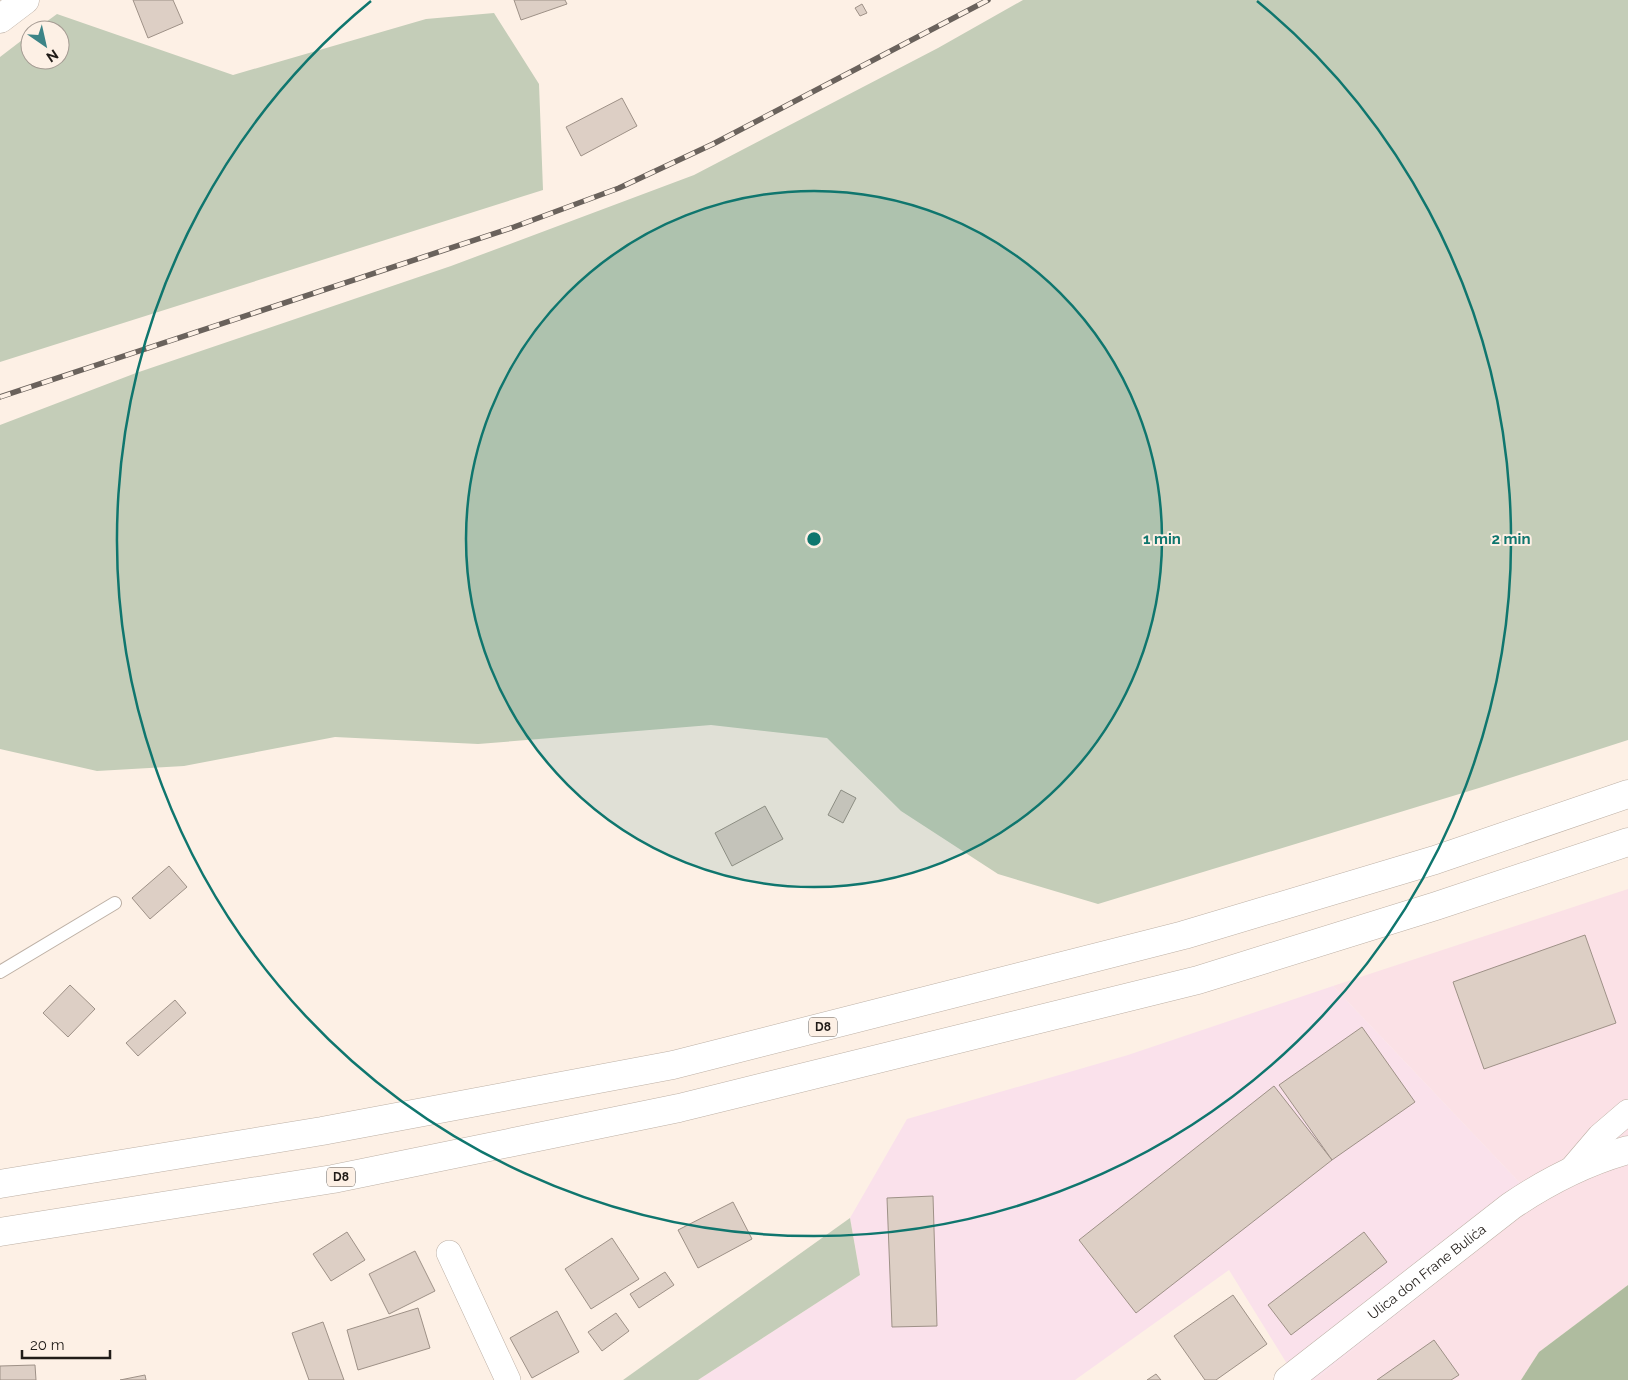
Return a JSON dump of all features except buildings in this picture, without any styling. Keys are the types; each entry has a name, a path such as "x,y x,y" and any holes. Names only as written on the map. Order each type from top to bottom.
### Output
{"main road":[{"path":"0,20 25,0"},
{"name":"D8","path":"0,1184 322,1131 673,1065 1184,935 1434,860 1628,794"},
{"name":"D8","path":"0,1232 333,1179 679,1108 1198,980 1436,906 1628,842"},
{"name":"Ulica don Frane Bulića","path":"1288,1380 1511,1206 1542,1185 1571,1170 1628,1150"}],"street":[{"path":"1571,1170 1600,1136 1628,1112"},
{"path":"449,1252 508,1380"}],"lane":[{"path":"0,972 115,903"}],"shaded area":[{"path":"1628,889 1628,1285 1539,1352 1521,1380 1315,1380 1538,1202 1333,986"},
{"path":"1333,986 1538,1202 1315,1380 1297,1380 1229,1270 1075,1380 698,1380 860,1275 850,1218 907,1119 1128,1055"}],"green space":[{"path":"1023,0 1628,0 1628,740 1479,788 1098,904 998,874 901,811 827,738 711,725 478,744 335,737 184,766 97,771 0,749 0,425 136,373 451,266 694,175 938,48"},
{"path":"494,13 539,84 543,190 0,362 0,57 20,42 20,70 70,70 70,20 49,20 57,14 233,75 426,19"},
{"path":"850,1218 860,1275 698,1380 623,1380"},
{"path":"1628,1285 1628,1380 1521,1380 1539,1352"}],"railway":[{"path":"0,397 514,227 619,188 713,144 988,0"}]}
